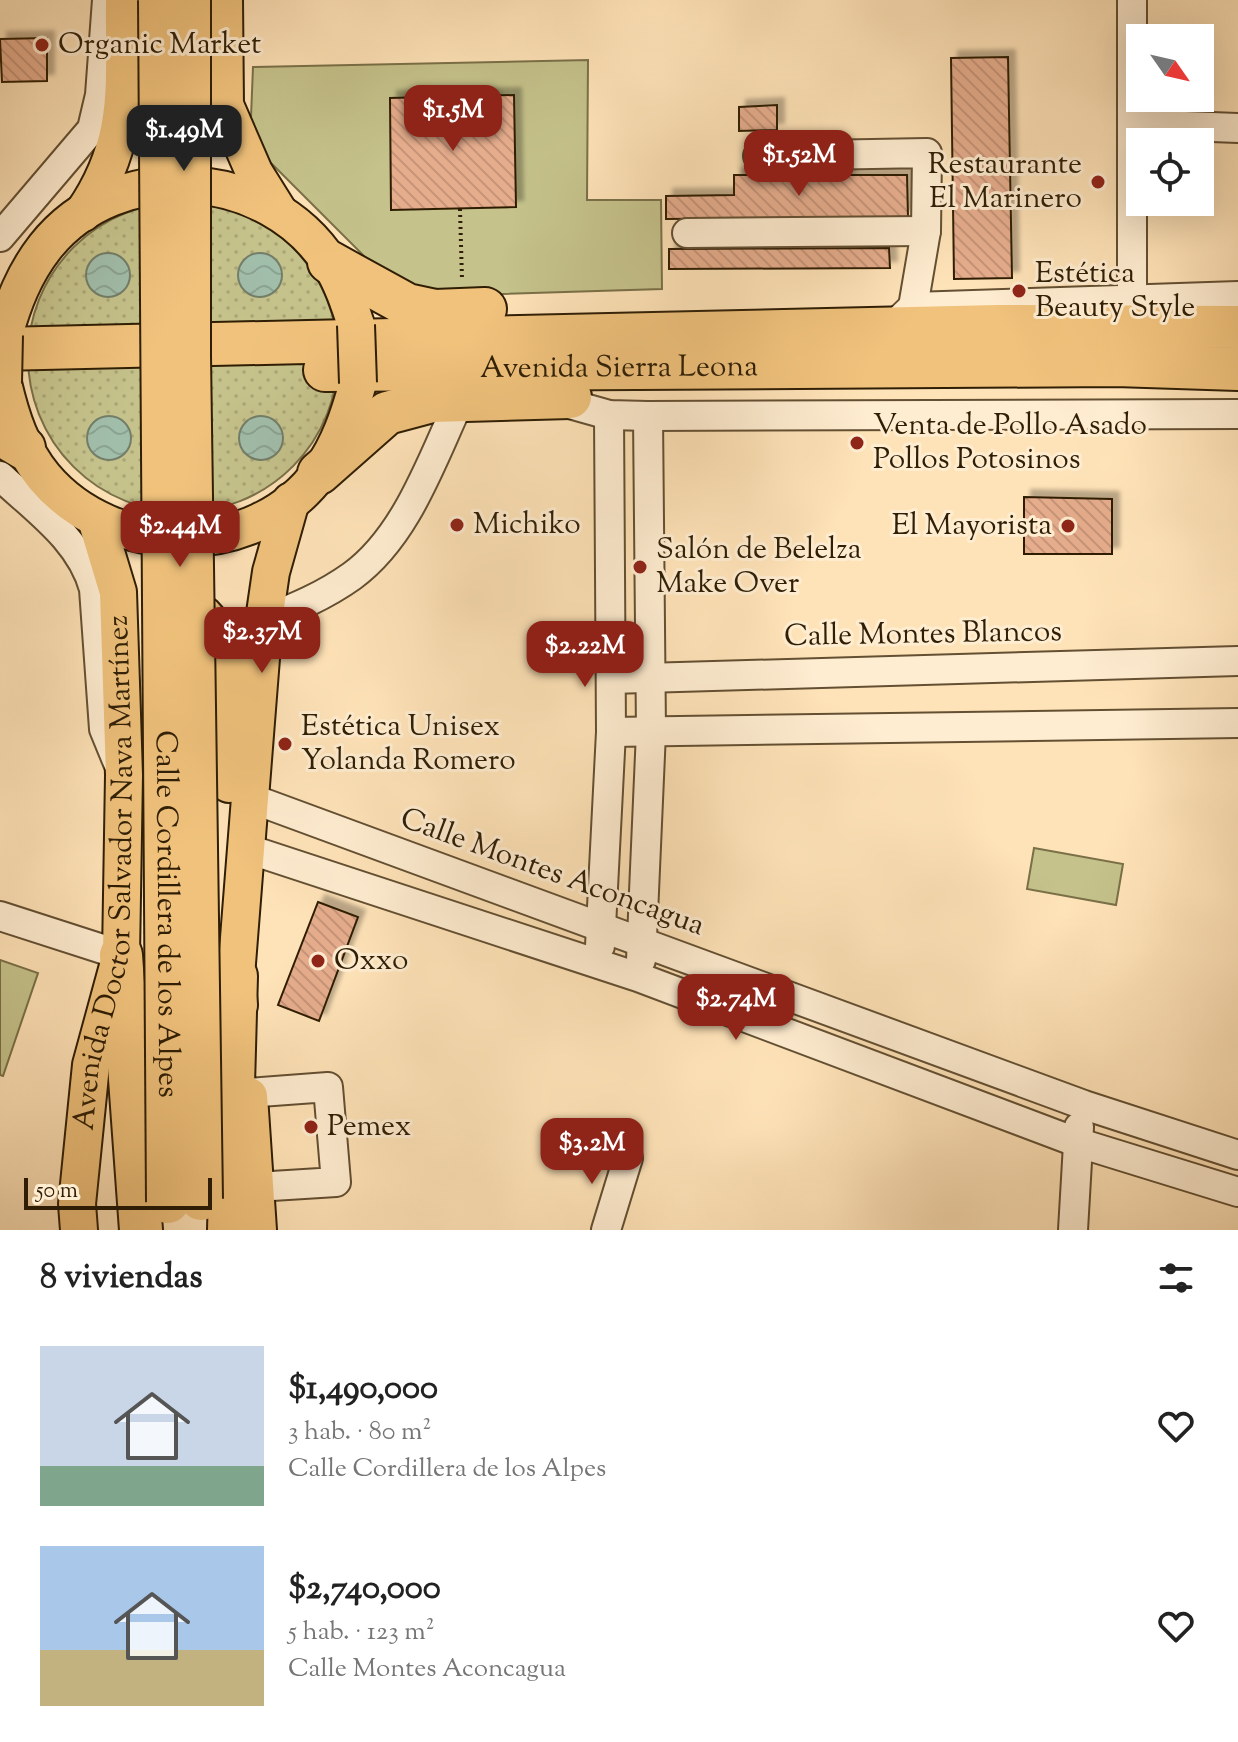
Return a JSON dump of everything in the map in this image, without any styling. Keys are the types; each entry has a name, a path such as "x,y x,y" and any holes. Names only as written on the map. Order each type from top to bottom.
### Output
{"highway":[{"name":"Calle Cordillera de los Alpes","path":"160,0 176,1218"},
{"name":"Calle Cordillera de los Alpes","path":"176,1218 189,356 189,0"},
{"path":"329,262 407,305 435,311 753,305 808,330"},
{"name":"Avenida Sierra Leona","path":"2,360 808,330 902,318 1132,311 1238,327"},
{"name":"Avenida Sierra Leona","path":"2,360 1116,365 1238,369"},
{"path":"305,487 387,413 432,401 1038,389 1116,365"},
{"path":"121,955 176,1218"},
{"path":"229,1230 236,976"}],"main road":[{"path":"83,213 115,157 122,124 124,0"},
{"path":"224,0 225,105 254,172 279,212 329,262 345,292 356,325 358,383 345,431 305,487 271,572 264,620 236,976 258,1230"},
{"path":"122,124 146,138 167,145 179,144 200,135 225,105"},
{"path":"279,212 242,194 202,184 174,184 120,194 83,213 46,245 9,292 2,360 11,416 8,453 96,519 145,537 196,540 247,528 305,487"},
{"name":"Avenida Doctor Salvador Nava Martínez","path":"79,1230 78,1190 91,1065 121,955 124,775 118,592 96,519"},
{"path":"119,625 140,609 160,603 182,605 203,614 230,644 226,909 241,923"}],"street":[{"path":"0,237 92,129 100,95 107,0"},
{"path":"1132,0 1132,311"},
{"path":"1132,124 1238,128"},
{"path":"758,156 927,153 926,231 902,318"},
{"path":"687,233 926,231"},
{"name":"Avenida Sierra Leona","path":"1132,311 1238,296"},
{"name":"Avenida Sierra Leona","path":"544,397 609,415 648,416 1238,414"},
{"path":"264,620 312,601 354,574 394,532 422,483 460,400"},
{"path":"599,965 611,732 609,415"},
{"path":"638,977 644,942 651,732 648,416"},
{"path":"8,453 89,568 94,589 104,729 124,775"},
{"name":"Calle Montes Blancos","path":"611,679 650,675 1238,661"},
{"path":"611,732 1238,723"},
{"name":"Calle Montes Aconcagua","path":"250,798 1084,1105 1238,1155"},
{"path":"248,849 638,977 1076,1142 1238,1192"},
{"path":"0,916 121,955"},
{"path":"248,1093 328,1087 330,1103 336,1182 256,1187"},
{"path":"1073,1230 1076,1142 1084,1105"},
{"path":"606,1230 628,1158"}],"path":[{"path":"460,209 463,309"}],"shaded area":[{"path":"588,60 587,200 661,200 662,289 405,297 250,142 253,67"},
{"path":"183,202 213,205 256,220 281,237 303,259 320,284 331,312 338,357 335,387 320,430 303,455 281,477 256,494 228,505 183,512 153,509 110,494 85,477 63,455 46,430 35,402 28,357 31,327 46,284 63,259 85,237 110,220 138,209"},
{"path":"1034,848 1123,864 1116,905 1027,889"},
{"path":"0,960 38,973 3,1076 0,1075"}],"water":[{"path":"108,253 124,259 130,275 124,291 108,297 92,291 86,275 92,259"},
{"path":"260,253 276,259 282,275 276,291 260,297 244,291 238,275 244,259"},
{"path":"109,416 125,422 131,438 125,454 109,460 93,454 87,438 93,422"},
{"path":"261,416 277,422 283,438 277,454 261,460 245,454 239,438 245,422"}],"building":[{"path":"47,38 47,81 2,82 0,39"},
{"path":"1008,57 1012,278 954,279 951,58"},
{"path":"514,95 516,207 391,210 390,98"},
{"path":"777,105 777,130 739,131 739,107"},
{"path":"734,175 907,175 908,217 666,219 666,196 734,195"},
{"path":"889,248 890,268 669,269 669,249"},
{"name":"El Mayorista","path":"1024,497 1112,499 1112,554 1024,554"},
{"name":"Oxxo","path":"318,902 358,917 319,1021 278,1005"}],"place":[{"name":"Organic Market","path":"42,45"},
{"name":"Restaurante El Marinero","path":"1098,182"},
{"name":"Estética Beauty Style","path":"1019,291"},
{"name":"Venta de Pollo Asado Pollos Potosinos","path":"857,443"},
{"name":"Michiko","path":"457,525"},
{"name":"El Mayorista","path":"1068,526"},
{"name":"Salón de Belelza Make Over","path":"640,567"},
{"name":"Estética Unisex Yolanda Romero","path":"285,744"},
{"name":"Oxxo","path":"318,961"},
{"name":"Pemex","path":"311,1127"}]}
